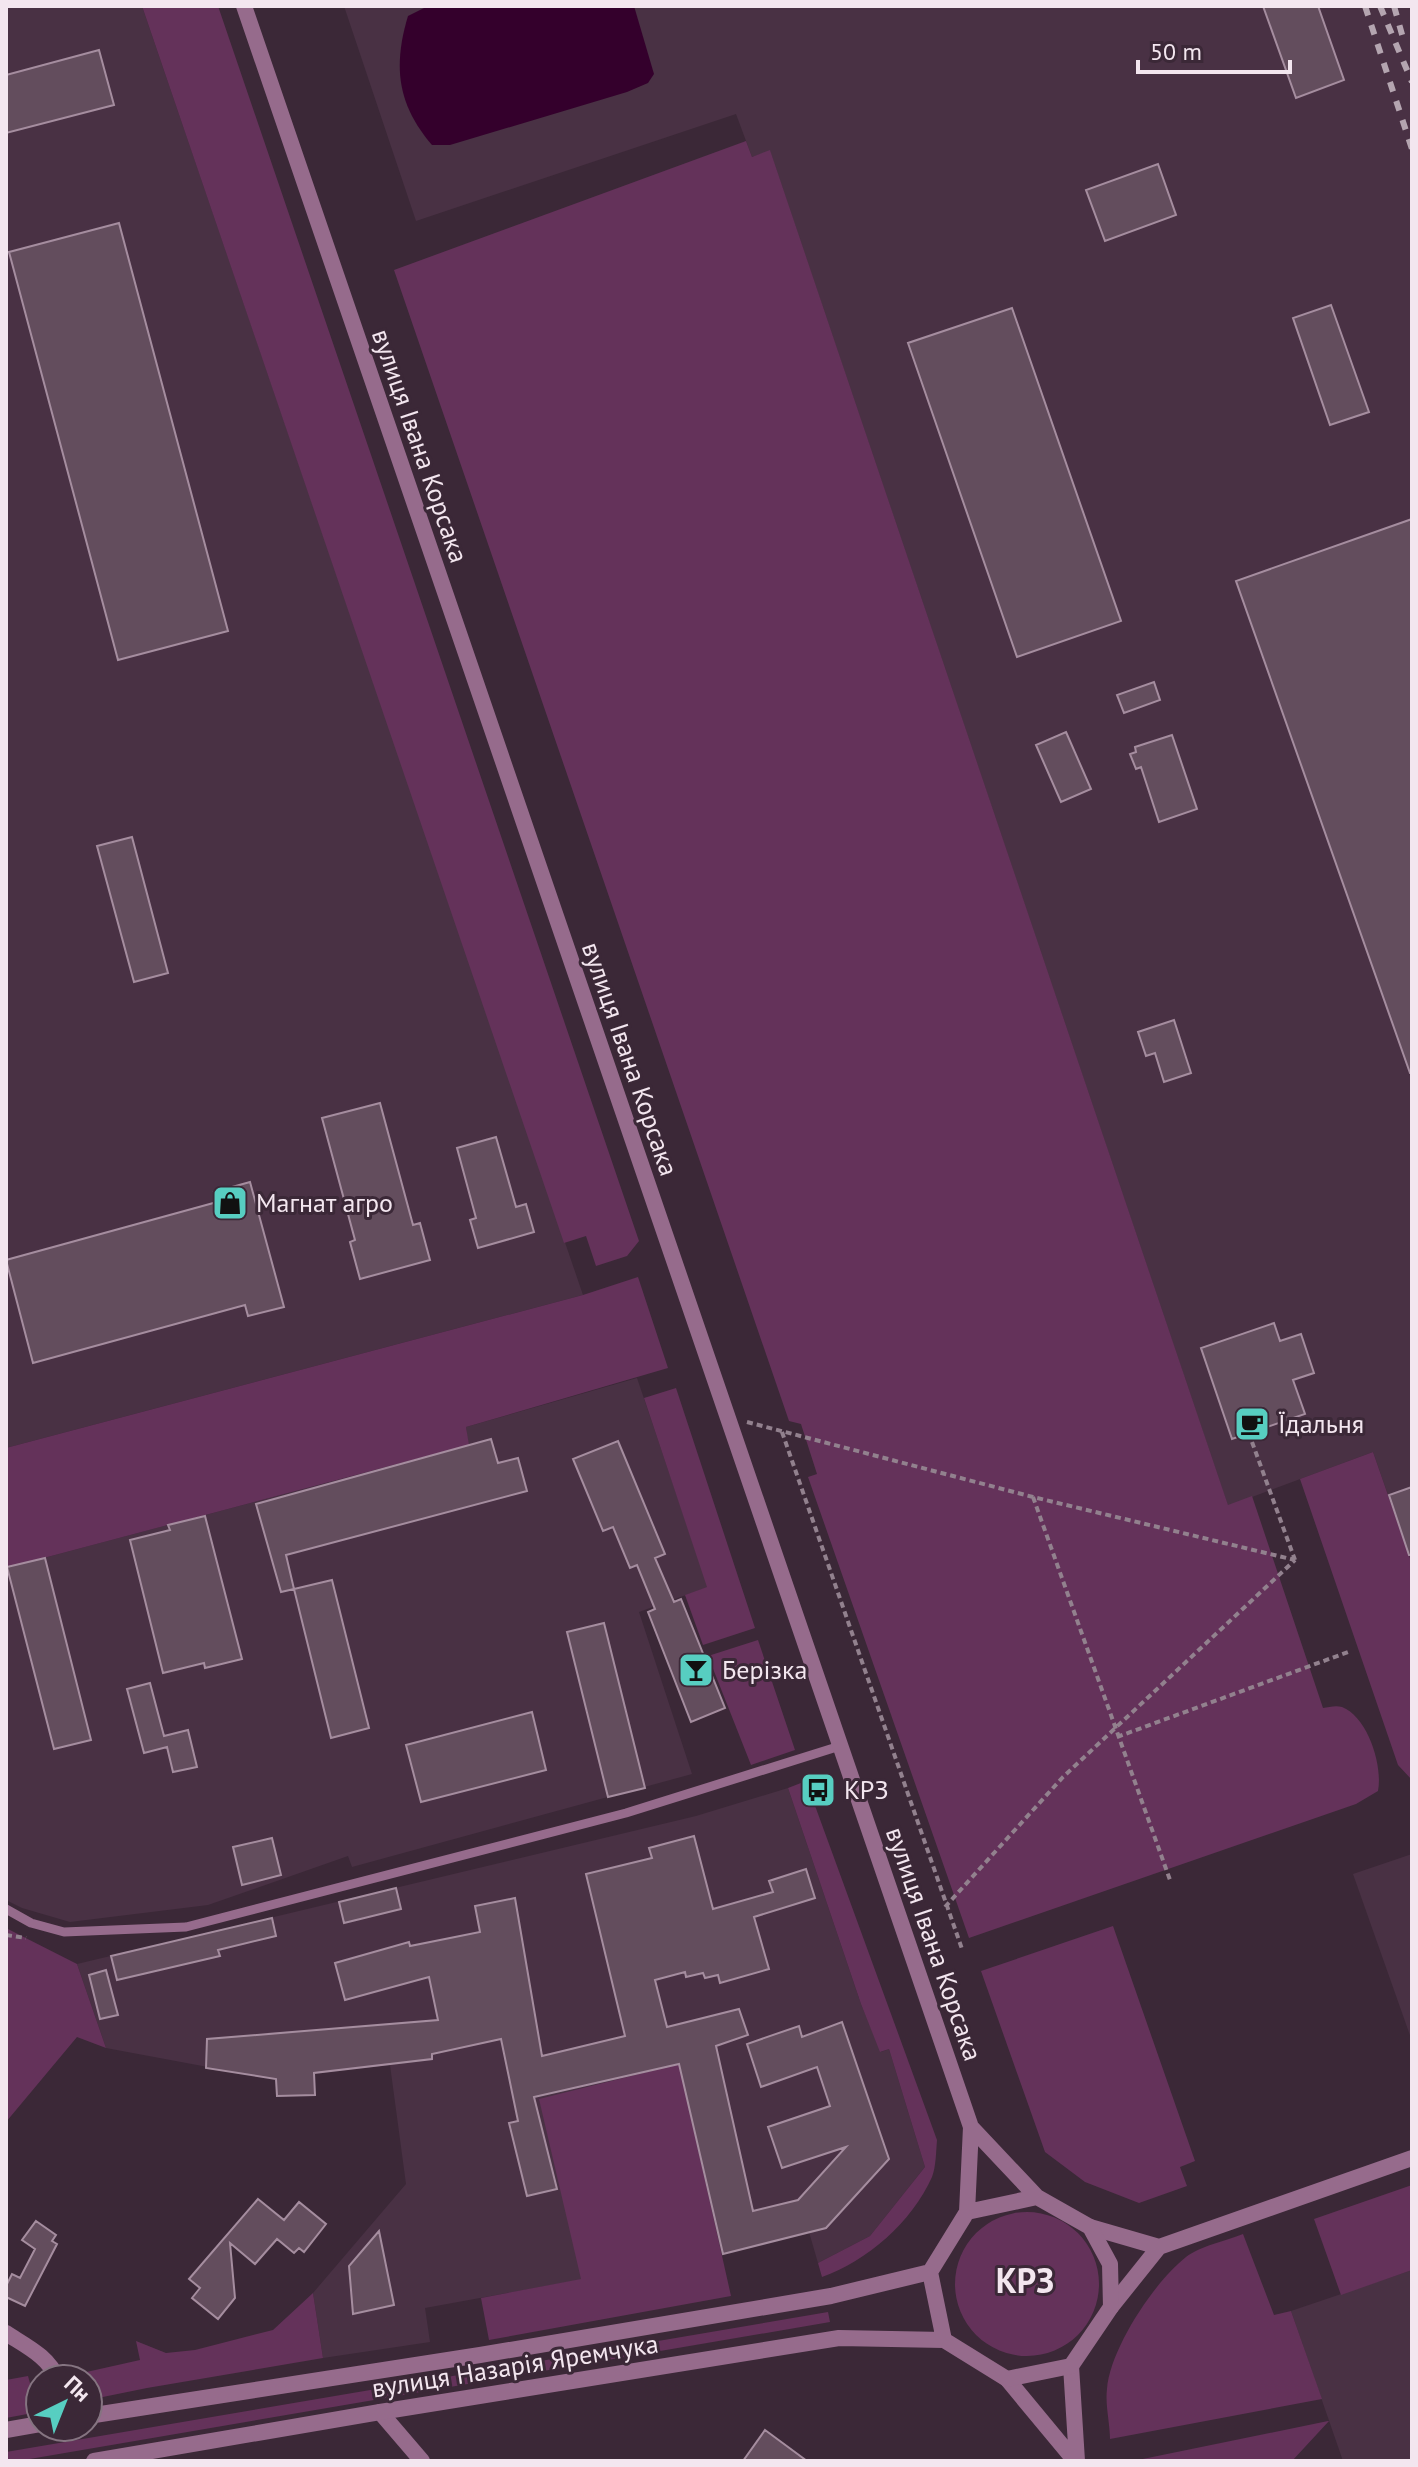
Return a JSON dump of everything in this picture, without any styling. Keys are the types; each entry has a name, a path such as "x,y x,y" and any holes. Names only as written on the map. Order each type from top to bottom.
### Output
{"street":[{"name":"вулиця Івана Корсака","path":"244,6 971,2127"},
{"path":"971,2127 1037,2197 1090,2227 1159,2247"},
{"path":"971,2127 967,2212 930,2272 944,2340 1007,2379 1076,2461"},
{"path":"1076,2461 1071,2366 1111,2307 1159,2247 1412,2158"},
{"path":"967,2212 1037,2197"},
{"path":"1090,2227 1110,2264 1111,2307"},
{"name":"вулиця Назарія Яремчука","path":"104,2414 831,2296 930,2272"},
{"path":"6,2333 47,2363"},
{"name":"вулиця Назарія Яремчука","path":"94,2461 839,2338 944,2340"},
{"path":"1007,2379 1071,2366"},
{"path":"380,2412 422,2461"}],"lane":[{"path":"6,1909 31,1923 64,1932 186,1927 626,1813 840,1746"}],"path":[{"path":"728,1417 1033,1497 1295,1560"},
{"path":"782,1432 962,1949"},
{"path":"1252,1442 1295,1560"},
{"path":"1033,1497 1170,1880"},
{"path":"945,1907 1063,1777 1295,1560"},
{"path":"1117,1737 1348,1652"}],"shaded area":[{"path":"6,6 142,6 583,1295 6,1448"},
{"path":"142,6 218,6 639,1241 627,1256 596,1266 586,1236 564,1243"},
{"path":"344,6 1412,6 1412,1564 1373,1452 1228,1506 770,151 752,157 736,114 416,221"},
{"path":"428,6 634,6 654,74 648,83 627,92 450,145 432,145 411,115 401,84 400,68 400,51 408,16"},
{"path":"746,141 752,157 770,150 1228,1505 1252,1496 1323,1708 1342,1707 1351,1712 1372,1743 1378,1769 1378,1791 1356,1804 969,1938 808,1477 817,1474 801,1424 789,1421 394,270"},
{"path":"638,1277 668,1368 466,1427 469,1445 6,1568 6,1448 583,1295"},
{"path":"637,1378 708,1587 639,1612 692,1774 352,1867 348,1856 208,1905 70,1922 6,1900 6,1568 468,1445 466,1427"},
{"path":"676,1388 755,1628 703,1645 685,1595 707,1587 644,1398"},
{"path":"1373,1452 1412,1564 1412,1780 1398,1765 1300,1479"},
{"path":"758,1640 795,1750 751,1765 708,1656"},
{"path":"806,1781 937,2140 932,2177 913,2209 871,2250 822,2277 818,2263 870,2236 925,2167 889,2049 880,2052 861,2004 788,1788"},
{"path":"788,1788 861,2004 881,2052 889,2049 925,2167 870,2236 818,2263 809,2232 723,2254 425,2308 430,2342 323,2358 313,2293 406,2184 390,2065 267,2078 106,2048 77,1964 696,1816"},
{"path":"1412,1854 1412,2041 1353,1874"},
{"path":"1113,1926 1195,2161 1180,2167 1187,2186 1139,2203 1085,2182 1045,2152 981,1971"},
{"path":"6,1928 77,1964 106,2048 77,2037 6,2122"},
{"path":"679,2064 731,2296 489,2340 481,2298 581,2279 539,2099"},
{"path":"1412,2185 1412,2270 1341,2295 1314,2219"},
{"path":"1027,2212 1054,2218 1078,2233 1093,2257 1099,2284 1093,2311 1078,2335 1054,2350 1027,2356 1000,2350 976,2335 961,2311 955,2284 961,2257 976,2233 1000,2218"},
{"path":"1243,2234 1274,2315 1291,2311 1322,2399 1110,2439 1107,2395 1110,2373 1136,2317 1161,2283 1186,2257"},
{"path":"1412,2270 1412,2461 1343,2461 1291,2311"},
{"path":"313,2293 323,2358 104,2397 104,2368 140,2360 136,2341 166,2353 195,2350 273,2330"},
{"path":"828,2312 830,2322 6,2461 6,2452 59,2443 104,2443 104,2435"},
{"path":"24,2377 24,2415 6,2418 6,2380"},
{"path":"1328,2421 1292,2461 1133,2461"}],"building":[{"path":"1263,6 1318,6 1344,80 1296,98"},
{"path":"99,50 114,105 6,133 6,75"},
{"path":"1158,164 1176,215 1105,241 1086,190"},
{"path":"119,223 228,631 118,660 9,252"},
{"path":"1331,305 1369,412 1330,425 1293,318"},
{"path":"1012,308 1121,621 1017,657 908,343"},
{"path":"1412,519 1412,1073 1410,1073 1236,581"},
{"path":"1154,682 1160,700 1124,713 1117,695"},
{"path":"1066,732 1091,789 1061,802 1036,745"},
{"path":"1172,735 1197,809 1159,822 1141,767 1136,769 1130,754 1136,752 1135,747"},
{"path":"132,837 168,973 134,982 97,846"},
{"path":"1174,1020 1191,1073 1164,1082 1155,1053 1146,1056 1138,1032"},
{"path":"380,1103 413,1225 420,1223 430,1260 360,1279 350,1242 355,1240 322,1118"},
{"path":"496,1137 516,1207 526,1204 534,1232 478,1248 470,1220 476,1218 457,1148"},
{"path":"250,1182 284,1307 248,1316 245,1305 33,1363 6,1260 217,1202 214,1192"},
{"path":"1274,1323 1280,1341 1301,1334 1314,1373 1293,1380 1305,1414 1232,1439 1201,1348"},
{"path":"491,1439 498,1463 518,1458 527,1491 286,1555 294,1589 281,1592 256,1504"},
{"path":"618,1441 665,1554 655,1558 674,1602 681,1599 725,1708 691,1722 648,1612 655,1609 637,1565 630,1568 613,1527 603,1531 573,1459"},
{"path":"1412,1487 1412,1555 1409,1555 1389,1495"},
{"path":"205,1516 242,1659 205,1668 204,1663 163,1673 130,1540 170,1530 168,1525"},
{"path":"45,1558 91,1740 54,1749 7,1567"},
{"path":"332,1580 369,1728 331,1738 294,1589"},
{"path":"604,1623 645,1788 608,1797 567,1632"},
{"path":"150,1683 164,1736 188,1730 197,1767 173,1772 167,1747 144,1753 127,1689"},
{"path":"532,1712 546,1770 421,1802 406,1745"},
{"path":"694,1836 713,1909 773,1892 769,1881 806,1869 815,1898 754,1917 769,1969 720,1983 718,1975 705,1978 703,1973 686,1977 685,1972 655,1980 667,2027 739,2009 748,2035 716,2046 753,2211 798,2200 846,2147 782,2168 768,2127 830,2106 817,2067 761,2087 747,2044 799,2026 802,2037 842,2022 889,2159 826,2228 723,2254 679,2064 534,2097 557,2189 527,2196 509,2123 518,2121 501,2039 432,2054 432,2059 314,2073 315,2095 277,2096 276,2079 206,2068 207,2039 438,2020 429,1977 345,2000 335,1963 409,1942 410,1946 480,1932 475,1906 515,1898 542,2056 625,2036 586,1874 652,1858 649,1848"},
{"path":"272,1838 281,1875 242,1885 233,1847"},
{"path":"396,1888 401,1909 344,1923 339,1902"},
{"path":"272,1918 276,1936 218,1950 220,1956 117,1980 111,1956"},
{"path":"106,1970 118,2015 100,2019 89,1975"},
{"path":"258,2199 284,2220 299,2202 326,2224 304,2252 299,2248 294,2253 277,2239 255,2264 230,2243 235,2298 218,2319 192,2298 200,2288 189,2279"},
{"path":"36,2221 56,2235 52,2241 57,2244 25,2306 6,2297 6,2286 12,2274 20,2278 35,2249 22,2240"},
{"path":"379,2231 394,2305 353,2314 349,2266"},
{"path":"765,2430 807,2461 743,2461"}],"railway":[{"path":"1365,6 1412,149"},
{"path":"1380,6 1412,82"},
{"path":"1394,6 1403,38"}],"place":[{"name":"Магнат агро","path":"230,1203"},
{"name":"Їдальня","path":"1252,1424"},
{"name":"Берізка","path":"696,1670"},
{"name":"КРЗ","path":"818,1790"}],"district":[{"name":"КРЗ","path":"1025,2281"}]}
